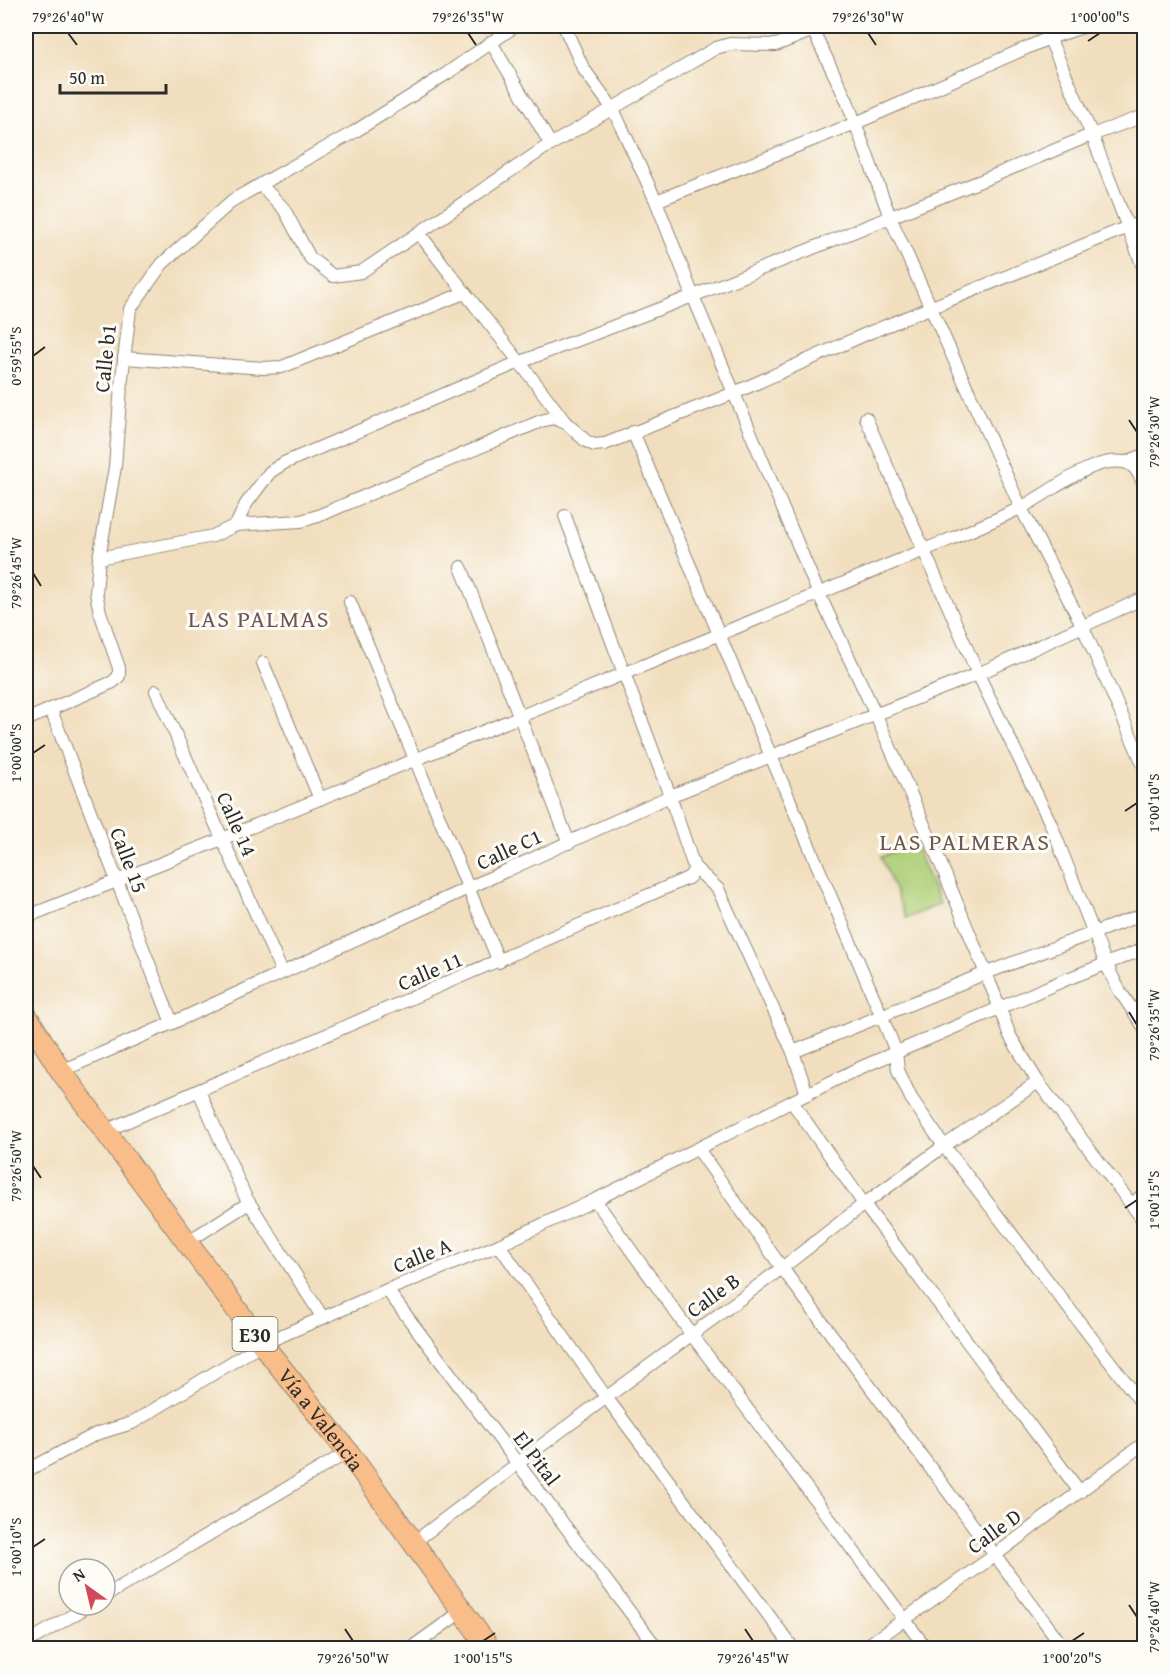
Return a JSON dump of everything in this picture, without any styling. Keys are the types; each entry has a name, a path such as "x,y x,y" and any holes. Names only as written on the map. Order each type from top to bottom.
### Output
{"highway":[{"name":"Vía a Valencia","path":"26,1016 105,1131 262,1344 348,1452 489,1648"}],"street":[{"name":"Calle b1","path":"26,720 112,682 119,676 119,668 100,612 96,592 99,558 115,467 130,309 162,264 233,200 354,132 446,74 515,26"},
{"path":"564,26 584,68 613,109 656,201 693,296 818,592 875,713 935,850 1010,1036 1038,1082 1144,1221"},
{"path":"1044,26 1092,135 1144,269"},
{"path":"656,201 856,123 1049,38 1086,26"},
{"path":"261,184 284,209 310,258 333,276 361,272 551,145 716,48 730,44 776,45 816,27 856,123 890,217 933,308 1021,508 1082,625 1144,766"},
{"path":"491,42 551,145"},
{"path":"236,525 246,504 270,472 284,463 521,362 1144,116"},
{"path":"419,233 566,423 594,445 605,444 734,393 866,334 1144,222"},
{"path":"124,358 263,368 282,367 464,293"},
{"path":"99,558 213,536 236,525 301,521 541,421 553,418 566,423"},
{"path":"866,418 922,551 978,674 1050,822 1106,964 1119,990 1144,1027"},
{"path":"633,432 882,1017 896,1052 898,1070 911,1098 944,1146 1144,1406"},
{"path":"1131,465 1144,454"},
{"path":"26,916 222,839 922,551 1021,508 1087,469 1114,462 1131,465 1144,484"},
{"path":"565,516 670,796 694,867 718,889 793,1052 807,1094"},
{"path":"461,567 569,843"},
{"name":"Calle C1","path":"62,1071 670,796 978,674 1144,598"},
{"path":"350,602 499,962"},
{"path":"263,663 320,799"},
{"name":"Calle 14","path":"156,691 282,972"},
{"name":"Calle 15","path":"51,710 172,1023"},
{"name":"Calle 11","path":"105,1131 499,962 688,878 693,873 694,867"},
{"path":"793,1052 986,973 1144,914"},
{"name":"Calle A","path":"26,1471 96,1434 132,1423 262,1344 499,1245 595,1200 855,1070 1144,949"},
{"name":"Calle B","path":"412,1543 782,1268 864,1204 1038,1082"},
{"path":"199,1091 249,1203 323,1318"},
{"path":"792,1102 864,1204 1080,1492"},
{"path":"698,1149 782,1268 1064,1648"},
{"path":"1132,1204 1144,1194"},
{"path":"595,1200 692,1335 926,1648"},
{"path":"187,1242 249,1203"},
{"path":"499,1245 606,1397 793,1648"},
{"name":"El Pital","path":"387,1290 657,1648"},
{"name":"Calle D","path":"864,1648 994,1556 1144,1443"},
{"path":"117,1589 348,1452"},
{"path":"411,1648 461,1612"},
{"path":"26,1643 70,1617"}],"green space":[{"path":"914,843 940,904 906,918 881,857"}],"district":[{"name":"LAS PALMAS","path":"259,618"},
{"name":"LAS PALMERAS","path":"965,841"}]}
